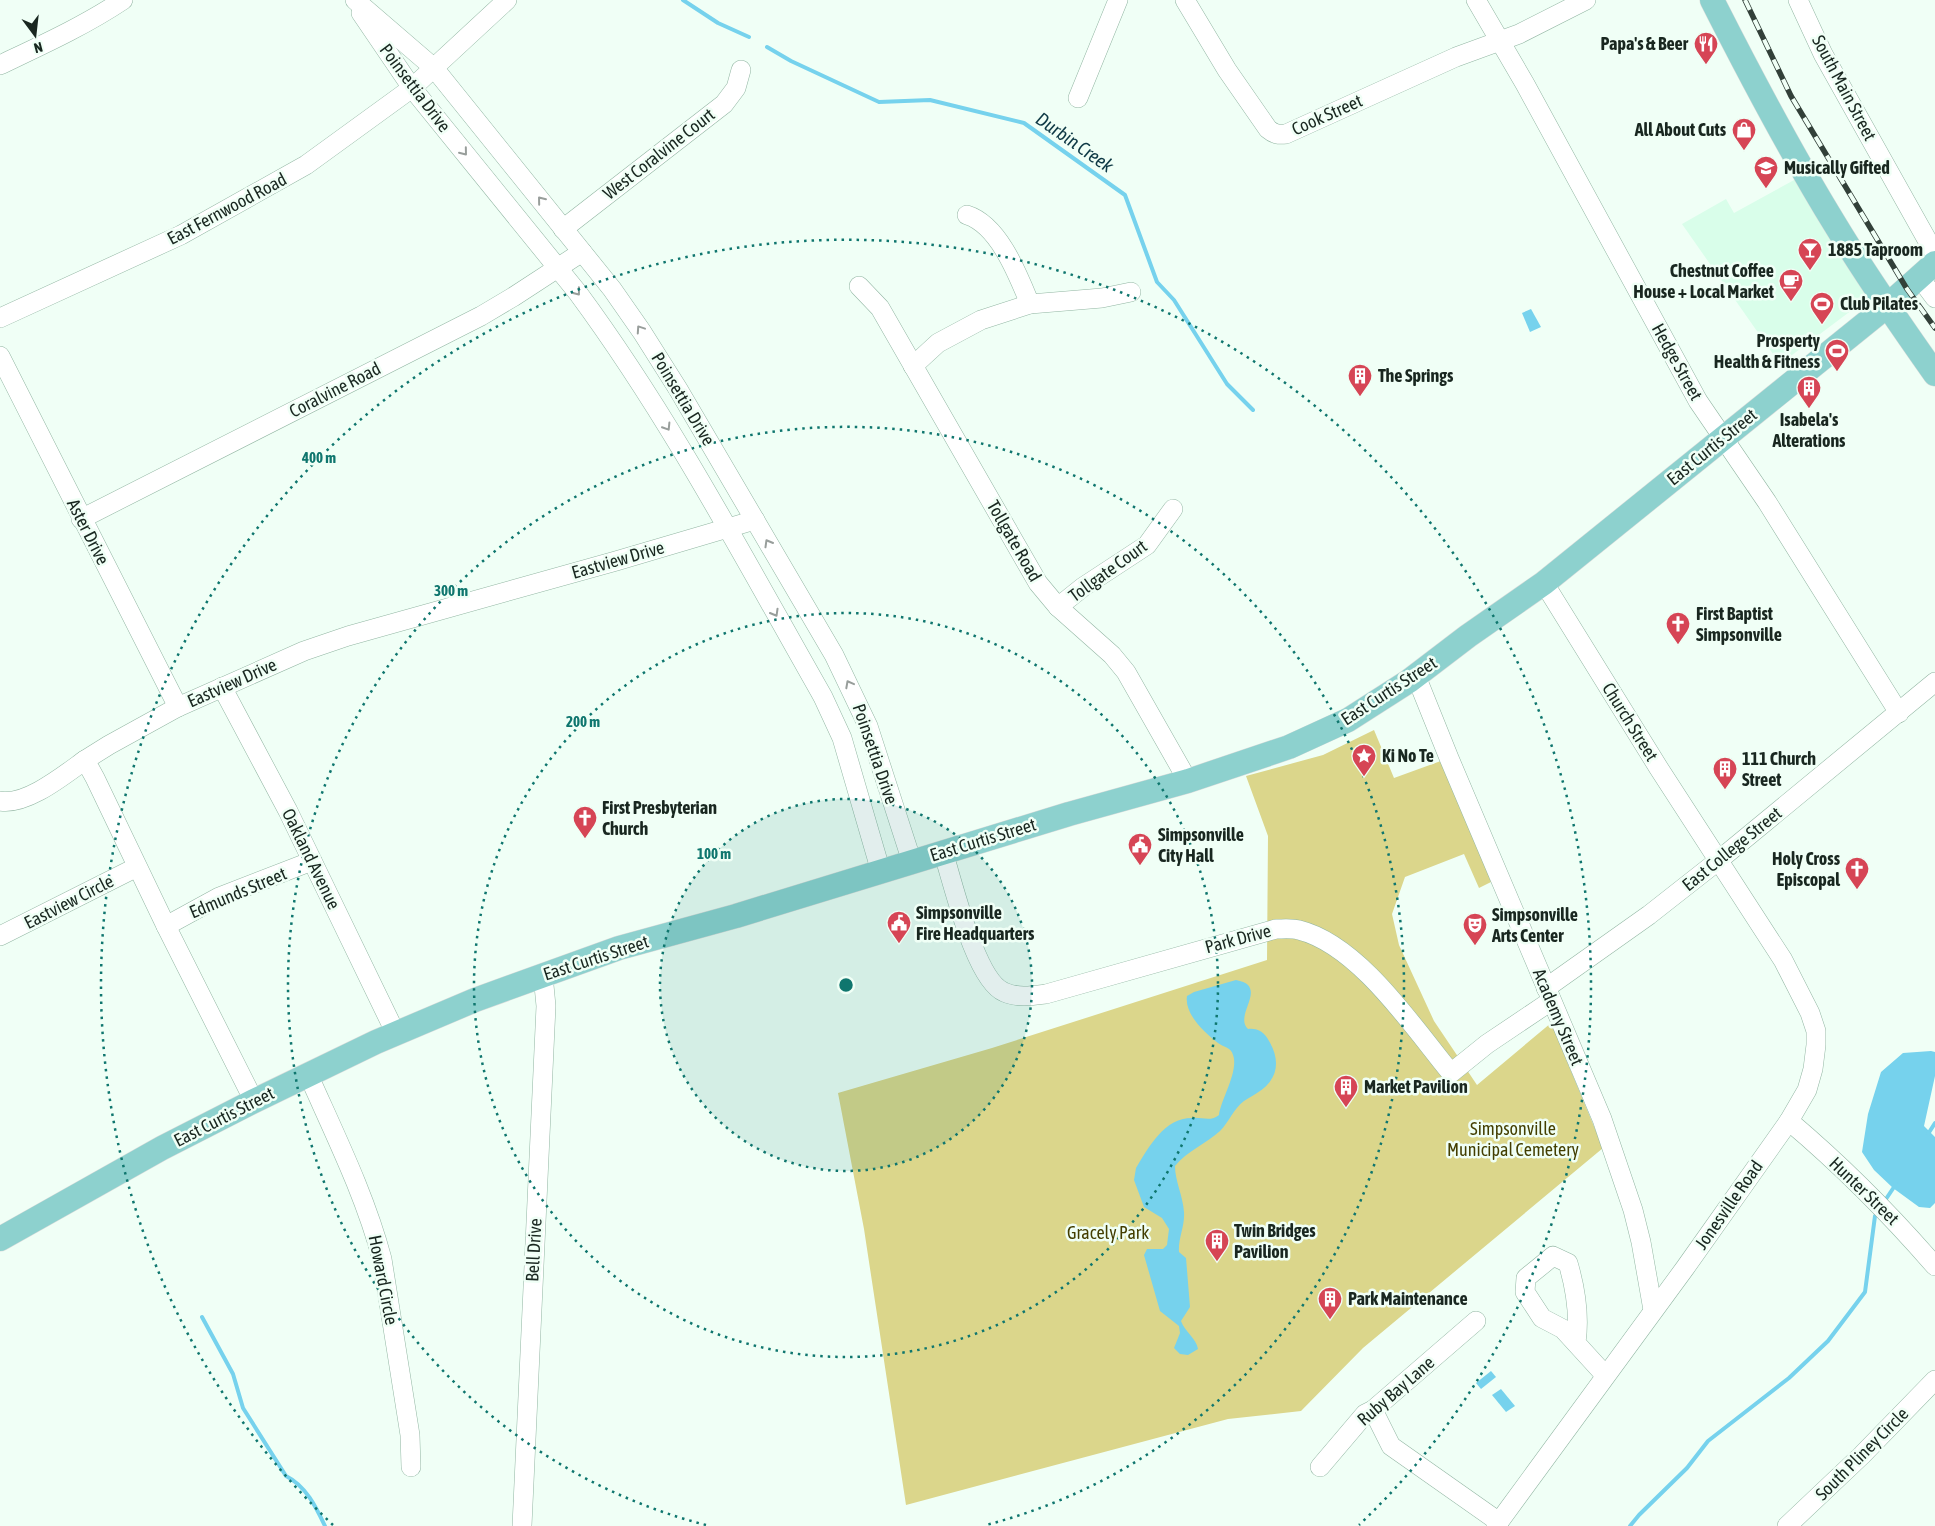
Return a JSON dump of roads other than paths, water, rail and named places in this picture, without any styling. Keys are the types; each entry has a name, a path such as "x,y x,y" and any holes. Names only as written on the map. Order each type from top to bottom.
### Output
{"main road":[{"path":"1712,0 1817,193 1887,306 1935,374"},
{"name":"East Curtis Street","path":"0,1239 162,1148 254,1101 308,1074 475,1000 619,948 881,872 1069,814 1188,781 1289,747 1322,733 1365,711 1544,583 1887,306 1927,270"}],"street":[{"path":"0,65 56,39 97,17 123,0"},
{"name":"Poinsettia Drive","path":"354,0 434,68 612,289 642,332 834,655 856,698 868,726 912,862"},
{"name":"Poinsettia Drive","path":"354,0 412,88 558,268 600,323 686,457 823,696 842,738 881,872"},
{"name":"East Fernwood Road","path":"0,318 181,235 283,179 344,139 412,88 508,0"},
{"path":"1078,98 1118,0"},
{"name":"Cook Street","path":"1185,0 1227,70 1268,129 1276,134 1286,134 1456,56 1500,40"},
{"name":"Hedge Street","path":"1476,0 1500,40 1698,401 1722,439 1767,502 1899,713"},
{"path":"1500,40 1519,34 1586,0"},
{"name":"South Main Street","path":"1798,0 1823,54 1935,254"},
{"name":"West Coralvine Court","path":"563,229 724,104 736,88 741,70"},
{"path":"967,214 979,219 992,231 1022,283 1030,304"},
{"name":"Coralvine Road","path":"82,519 481,316 582,252"},
{"path":"1927,270 1935,298"},
{"name":"Tollgate Road","path":"859,286 880,308 1038,583 1058,607 1112,655 1126,672 1188,781"},
{"path":"913,366 938,343 981,320 1030,304 1102,298 1131,292"},
{"name":"Aster Drive","path":"0,356 178,707"},
{"name":"Tollgate Court","path":"1058,607 1083,587 1147,545 1173,509"},
{"name":"Eastview Drive","path":"85,760 109,744 178,707 304,651 348,636 616,562 755,520"},
{"name":"Church Street","path":"1544,583 1719,860"},
{"name":"Academy Street","path":"1416,676 1448,758 1602,1119 1619,1167 1641,1242 1653,1310"},
{"name":"East College Street","path":"1549,994 1719,860 1935,682"},
{"name":"Oakland Avenue","path":"222,687 288,811 396,1034"},
{"path":"0,801 12,802 31,794 85,760 254,1101"},
{"name":"Park Drive","path":"943,852 970,940 988,978 1002,992 1014,995 1024,997 1046,994 1276,928 1298,929 1331,944 1350,957 1389,998 1451,1073 1549,994"},
{"name":"Jonesville Road","path":"1497,1524 1685,1268 1789,1121 1807,1090 1813,1070 1816,1031 1804,1001 1783,960 1719,860"},
{"name":"Edmunds Street","path":"166,926 219,897 312,861"},
{"name":"Eastview Circle","path":"0,936 137,867"},
{"name":"Bell Drive","path":"522,1526 546,1006 543,975"},
{"name":"Howard Circle","path":"308,1074 354,1177 375,1233 382,1259 410,1435 411,1468"},
{"name":"Hunter Street","path":"1789,1121 1902,1228 1935,1266"},
{"name":"Ruby Bay Lane","path":"1320,1466 1365,1414 1373,1410 1476,1321"},
{"path":"1576,1344 1605,1375"},
{"name":"South Pliney Circle","path":"1787,1526 1862,1455 1935,1380"},
{"path":"1373,1410 1391,1446 1497,1524"}],"water":[{"path":"1531,309 1541,327 1530,332 1522,313"},
{"path":"1236,980 1246,983 1250,988 1251,994 1245,1023 1248,1029 1258,1030 1267,1038 1275,1056 1275,1070 1264,1088 1240,1104 1220,1131 1185,1156 1175,1166 1184,1212 1179,1252 1186,1258 1190,1307 1181,1321 1198,1349 1188,1355 1180,1354 1174,1348 1180,1333 1179,1326 1160,1311 1144,1255 1147,1249 1163,1249 1167,1245 1169,1229 1162,1218 1144,1207 1134,1180 1136,1168 1152,1143 1165,1128 1182,1119 1210,1119 1219,1115 1234,1069 1233,1055 1231,1050 1213,1039 1196,1023 1189,1010 1187,996 1194,992"},
{"path":"1935,1052 1935,1076 1924,1126 1935,1137 1935,1203 1930,1208 1919,1207 1893,1188 1874,1170 1862,1152 1868,1114 1881,1072 1903,1053"},
{"path":"1491,1371 1496,1377 1481,1389 1476,1383"},
{"path":"1501,1389 1515,1406 1506,1412 1492,1395"}],"waterway":[{"name":"Durbin Creek","path":"683,0 718,23 749,37"},
{"name":"Durbin Creek","path":"767,47 791,61 879,102 930,100 1024,123 1125,195 1157,282 1174,300 1227,384 1253,410"},
{"path":"1928,1134 1935,1123"},
{"path":"1886,1199 1896,1184"},
{"path":"1630,1526 1687,1468 1708,1441 1789,1378 1828,1341 1865,1292 1875,1216"},
{"path":"202,1317 233,1374 243,1408 286,1476 299,1485 310,1498 325,1526"}],"railway":[{"path":"1745,0 1791,96 1907,289 1935,328"}],"place":[{"name":"Papa's & Beer","path":"1706,65"},
{"name":"All About Cuts","path":"1744,151"},
{"name":"Musically Gifted","path":"1766,189"},
{"name":"1885 Taproom","path":"1810,271"},
{"name":"Chestnut Coffee House + Local Market","path":"1791,302"},
{"name":"Club Pilates","path":"1822,325"},
{"name":"Prosperty Health & Fitness","path":"1837,372"},
{"name":"The Springs","path":"1360,397"},
{"name":"Isabela's Alterations","path":"1809,409"},
{"name":"First Baptist Simpsonville","path":"1678,645"},
{"name":"Ki No Te","path":"1364,777"},
{"name":"111 Church Street","path":"1725,790"},
{"name":"First Presbyterian Church","path":"585,839"},
{"name":"Simpsonville City Hall","path":"1140,866"},
{"name":"Holy Cross Episcopal","path":"1857,890"},
{"name":"Simpsonville Fire Headquarters","path":"899,944"},
{"name":"Simpsonville Arts Center","path":"1475,946"},
{"name":"Market Pavilion","path":"1346,1108"},
{"name":"Twin Bridges Pavilion","path":"1217,1262"},
{"name":"Park Maintenance","path":"1330,1320"}],"park label":[{"name":"Simpsonville Municipal Cemetery","path":"1513,1139"},
{"name":"Gracely Park","path":"1108,1233"}]}
